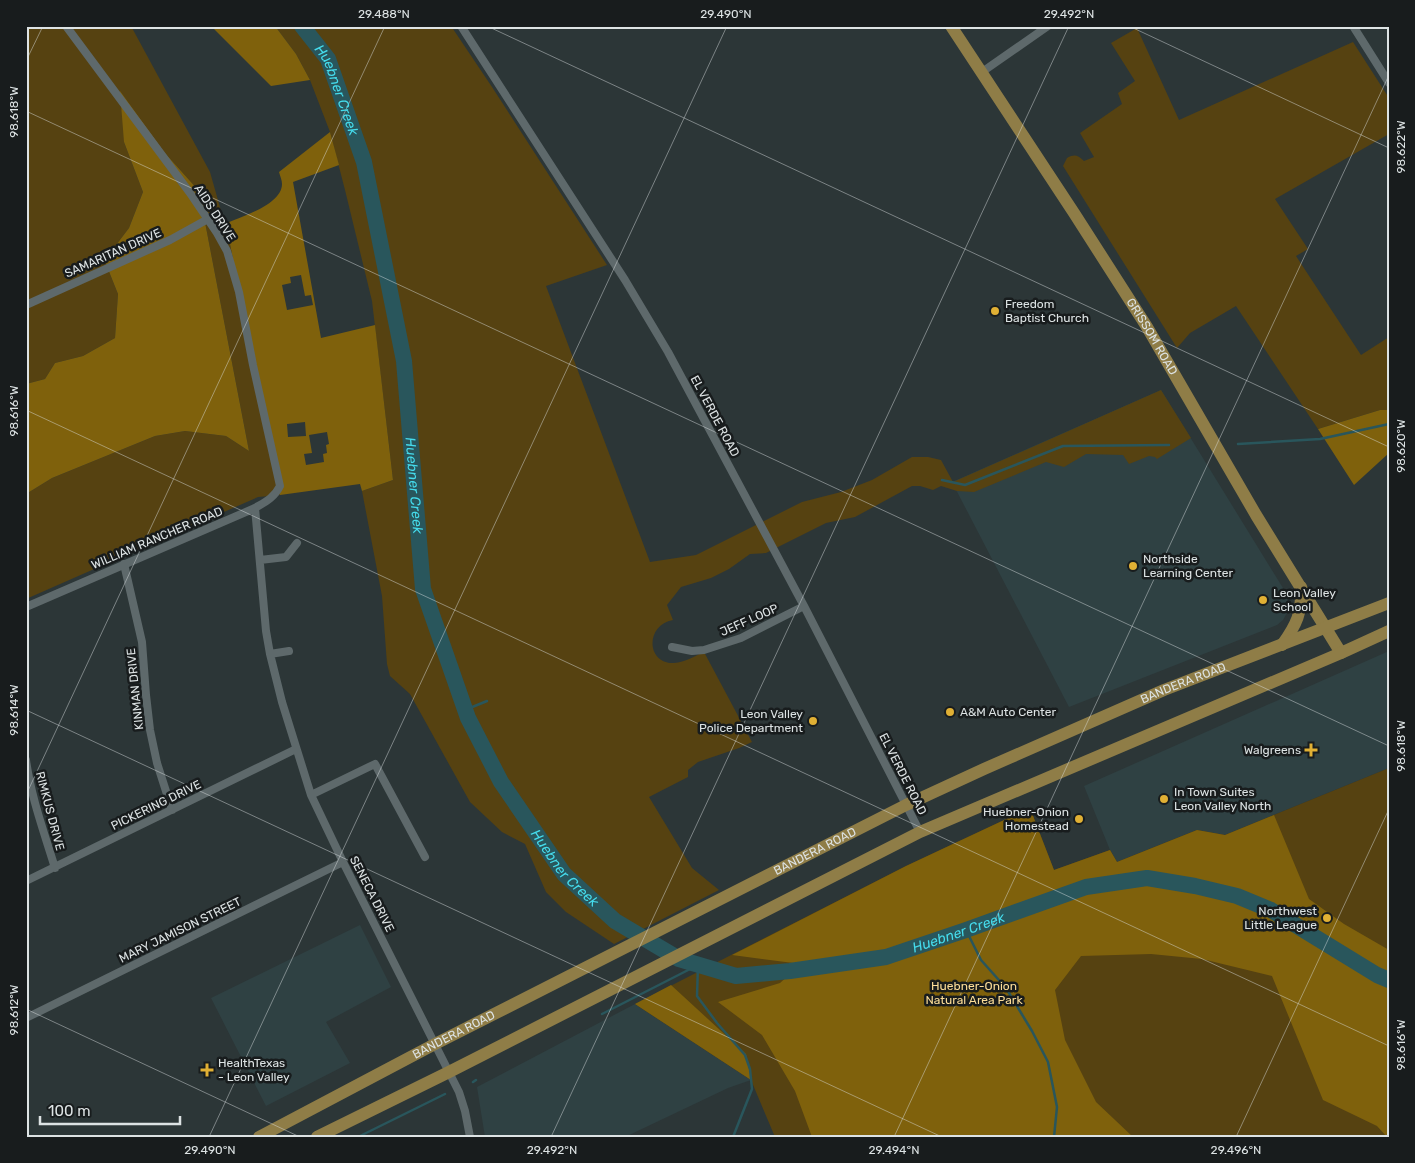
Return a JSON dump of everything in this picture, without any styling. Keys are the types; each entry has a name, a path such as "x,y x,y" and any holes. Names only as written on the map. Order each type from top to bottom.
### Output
{"main road":[{"name":"GRISSOM ROAD","path":"951,26 1147,327 1256,515 1342,653"},
{"path":"1282,645 1298,618 1302,601 1301,587"},
{"name":"BANDERA ROAD","path":"259,1137 435,1044 906,805 1164,690 1389,603"},
{"path":"317,1137 449,1072 920,832 1389,632"}],"street":[{"name":"AIDS DRIVE","path":"66,26 190,193 217,233 226,251 239,292 277,474"},
{"name":"EL VERDE ROAD","path":"461,26 625,280 668,352 804,606 920,832"},
{"path":"982,72 1048,26"},
{"path":"1353,26 1389,83"},
{"name":"SAMARITAN DRIVE","path":"26,305 170,240 208,219"},
{"name":"WILLIAM RANCHER ROAD","path":"26,606 255,508 272,499 277,493 280,486 277,474"},
{"name":"SENECA DRIVE","path":"255,508 266,631 270,654 282,702 312,795 459,1092 470,1137"},
{"path":"260,560 286,557 298,543"},
{"name":"KINMAN DRIVE","path":"124,564 142,642 150,730 172,810"},
{"name":"JEFF LOOP","path":"672,647 692,651 704,650 741,638 804,606"},
{"path":"270,654 289,650"},
{"name":"PICKERING DRIVE","path":"26,881 296,748"},
{"name":"RIMKUS DRIVE","path":"26,760 39,818 55,868"},
{"path":"312,795 375,764 425,857"},
{"name":"MARY JAMISON STREET","path":"26,1018 344,862"}],"shaded area":[{"name":"Northside Learning Center","path":"1161,390 1283,588 1288,602 1288,611 1283,620 1277,625 1069,707 952,482"},
{"path":"1389,651 1389,768 1225,835 1197,830 1117,862 1110,850 1084,786"},
{"path":"360,925 391,987 326,1022 350,1063 266,1106 211,998"},
{"path":"635,1004 751,1080 728,1088 625,1137 485,1137 477,1087"}],"green space":[{"path":"26,26 131,26 210,172 229,239 280,495 258,497 26,599 26,494 52,478 155,436 185,431 226,436 249,451 199,191 164,152 124,142 143,192 129,228 110,253 106,264 118,294 115,338 83,356 55,363 45,379 26,384"},
{"path":"211,26 275,26 296,54 310,80 271,86"},
{"path":"275,26 451,26 607,265 546,286 650,562 696,555 802,502 841,492 872,480 912,457 928,457 941,460 953,482 1161,390 1191,438 1157,459 1149,456 1129,464 1123,455 1086,454 1064,467 1046,462 974,492 957,491 941,486 933,490 912,486 855,517 826,523 766,553 750,554 729,569 711,578 681,587 667,605 673,620 664,623 657,629 652,644 654,651 665,662 674,663 704,652 752,742 698,762 688,770 688,777 649,797 692,868 719,890 614,944 566,912 546,892 525,844 502,832 470,802 410,694 390,676 387,664 382,596 362,491 393,480 372,301 330,132 310,80 296,54"},
{"path":"1137,28 1179,120 1353,42 1389,98 1389,134 1275,199 1308,249 1296,256 1361,355 1389,337 1389,410 1380,410 1318,429 1236,306 1190,333 1177,348 1063,166 1067,158 1072,156 1078,156 1084,161 1094,157 1080,133 1122,104 1118,93 1135,81 1111,43"},
{"path":"120,91 164,152 199,191 249,451 226,436 185,431 155,436 52,478 26,494 26,384 45,379 55,363 83,356 115,338 118,294 106,264 110,253 129,228 143,192 124,142"},
{"path":"330,132 339,165 293,182 321,338 375,325 393,480 362,491 360,484 280,495 225,224 250,214 275,198 282,184 279,172","holes":["301,275 305,296 311,295 313,305 287,310 282,285 291,283 290,277","305,422 306,436 288,437 287,424","327,432 329,444 326,445 327,453 323,454 324,462 306,465 304,454 312,453 309,435"]},
{"path":"1380,410 1389,410 1389,453 1354,485 1318,429"},
{"name":"Huebner-Onion Natural Area Park","path":"1389,768 1389,1137 775,1137 751,1080 635,1004 906,866 1030,808 1054,870 1110,850 1117,862 1197,830 1225,835"},
{"name":"Huebner-Onion Natural Area Park","path":"1030,808 1054,870 1110,850 1117,862 1197,830 1225,835 1274,815 1309,899 1344,924 1389,950 1389,1137 1377,1126 1323,1100 1272,976 1202,959 1151,954 1081,956 1055,990 1065,1040 1096,1102 1133,1137 812,1137 795,1091 762,1035 718,1002 780,983 801,964 732,955 906,866"},
{"path":"671,985 746,1054 751,1080 635,1004"}],"waterway":[{"name":"Huebner Creek","path":"302,26 328,59 364,162 404,361 423,589 468,718 501,782 564,874 615,921 679,959 736,976 790,971 886,957 1086,887 1147,878 1195,886 1237,896 1271,910 1377,975 1389,980"},
{"path":"1238,444 1320,439 1389,424"},
{"path":"942,480 965,485 1063,446 1169,445"},
{"path":"465,710 487,701"},
{"path":"966,930 981,960 1006,988 1048,1062 1057,1107 1054,1137"},
{"path":"602,1014 698,965 697,996 717,1023 745,1055 750,1069 752,1089 733,1137"},
{"path":"358,1137 445,1094"}],"place":[{"name":"Freedom Baptist Church","path":"995,311"},
{"name":"Northside Learning Center","path":"1133,566"},
{"name":"Leon Valley School","path":"1263,600"},
{"name":"A&M Auto Center","path":"950,712"},
{"name":"Leon Valley Police Department","path":"813,721"},
{"name":"Walgreens","path":"1311,750"},
{"name":"In Town Suites Leon Valley North","path":"1164,799"},
{"name":"Huebner-Onion Homestead","path":"1079,819"},
{"name":"Northwest Little League","path":"1327,918"},
{"name":"HealthTexas - Leon Valley","path":"207,1070"}]}
